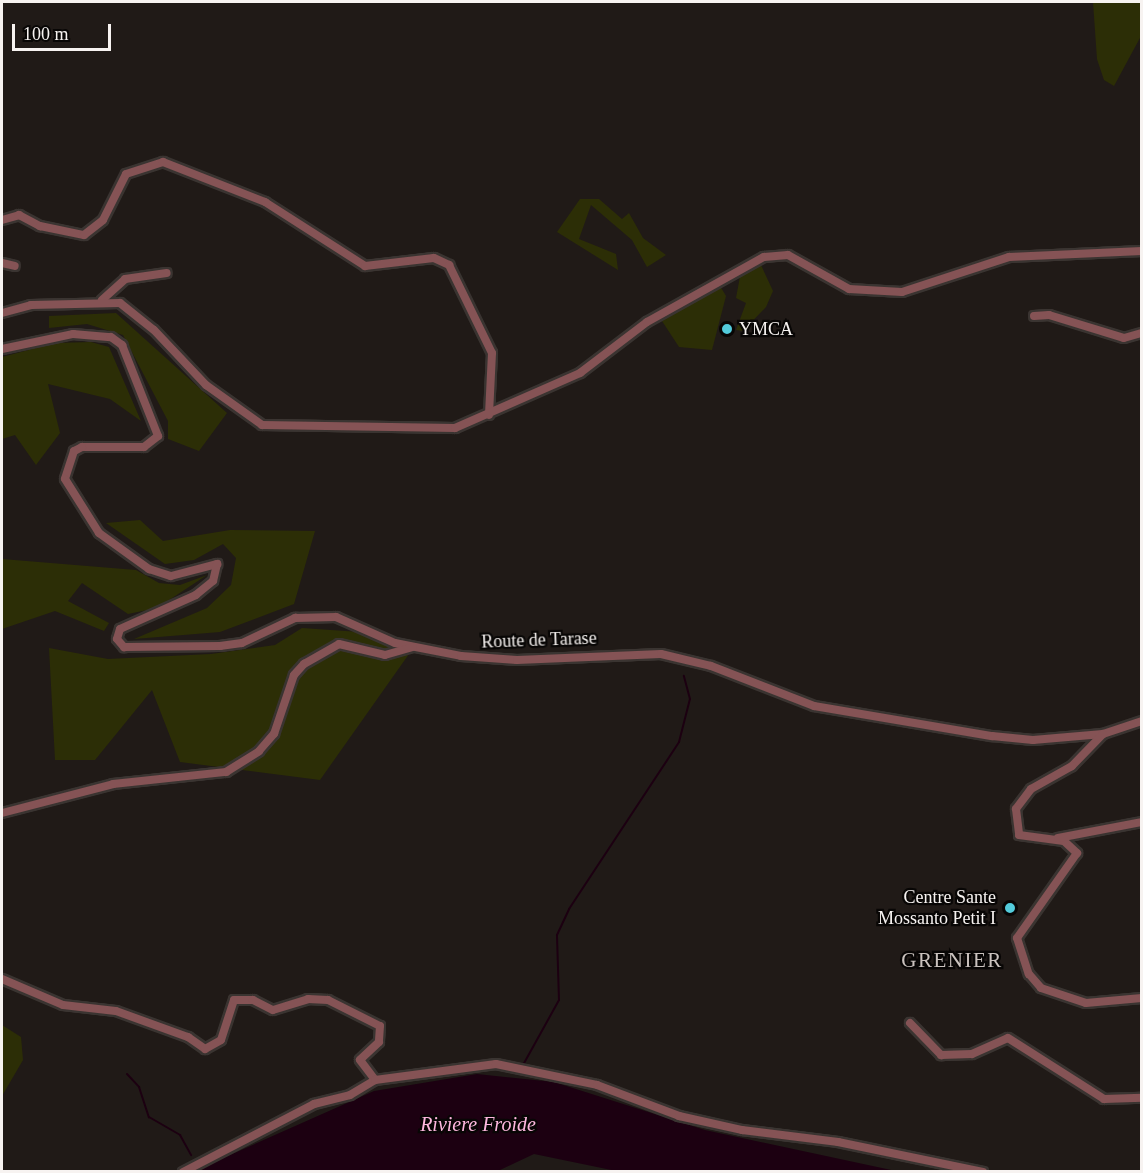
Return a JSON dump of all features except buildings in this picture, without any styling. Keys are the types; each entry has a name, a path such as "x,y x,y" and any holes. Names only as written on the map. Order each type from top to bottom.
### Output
{"street":[{"path":"2,220 19,215 40,226 84,235 103,220 126,174 147,163 163,162 265,202 365,266 434,258 449,264 492,353 489,416"},
{"path":"2,313 102,300 135,313 206,385 262,425 455,428 489,416 580,373 647,322 764,257 788,255 849,289 902,292 1009,256 1142,251"},
{"path":"2,263 15,266"},
{"path":"102,300 125,279 168,273"},
{"path":"1034,316 1049,315 1124,338 1142,333"},
{"name":"Route de Tarase","path":"2,349 73,334 111,337 122,345 158,436 144,447 82,447 74,451 65,479 99,533 149,569 171,576 217,564 213,581 196,595 120,629 117,639 124,647 219,646 242,643 296,618 320,617 358,625 413,648 492,660 660,654 711,666 782,697 843,712 1033,740 1103,734"},
{"path":"2,813 113,784 226,772 259,752 274,734 294,675 304,664 339,644 385,655 413,648"},
{"path":"1142,721 1103,734 1072,766 1031,789 1016,809 1019,835 1070,843 1077,853 1017,938 1034,983 1086,1003 1142,998"},
{"path":"1051,840 1142,822"},
{"path":"2,979 63,1005 116,1011 188,1037 205,1049 221,1040 234,1000 253,1000 273,1010 308,999 328,1000 380,1026 379,1042 361,1055 366,1074 375,1080"},
{"path":"910,1023 940,1055 972,1054 1008,1038 1104,1099 1142,1098"},
{"path":"183,1172 314,1104 350,1095 375,1080 512,1065 626,1093 679,1116 983,1172"}],"green space":[{"path":"1093,2 1141,2 1141,36 1114,86 1104,80 1097,59"},
{"path":"580,199 599,199 622,219 629,213 643,238 666,255 647,267 632,240 591,205 579,239 616,254 618,270 557,232"},
{"path":"761,265 773,291 766,307 743,331 736,330 746,303 736,298 741,271"},
{"path":"720,286 726,296 712,350 679,347 662,321"},
{"path":"116,313 227,413 199,451 168,439 168,421 123,335 87,324 49,328 49,316"},
{"path":"91,342 109,347 141,421 110,399 48,384 60,433 36,465 15,435 2,439 2,357 55,343"},
{"path":"140,520 163,541 230,530 315,531 294,604 220,632 134,639 207,608 231,585 236,558 223,544 194,560 165,564 106,523"},
{"path":"2,559 136,570 159,583 180,585 207,575 157,608 128,614 82,583 68,601 109,623 104,631 55,611 2,629"},
{"path":"302,628 360,632 409,654 320,780 180,762 152,690 95,760 55,760 49,648 108,659 211,654 275,645"},
{"path":"2,1025 21,1037 23,1060 2,1096"}],"water":[{"name":"Riviere Froide","path":"477,1074 554,1082 705,1130 896,1171 621,1172 534,1154 498,1171 194,1171 374,1091"}],"waterway":[{"path":"523,1065 559,1000 557,935 569,909 679,742 690,699 684,676"},
{"path":"127,1074 139,1087 149,1117 180,1135 191,1155"}],"place":[{"name":"YMCA","path":"727,329"},
{"name":"Centre Sante Mossanto Petit I","path":"1010,908"}],"district":[{"name":"GRENIER","path":"952,960"}]}
